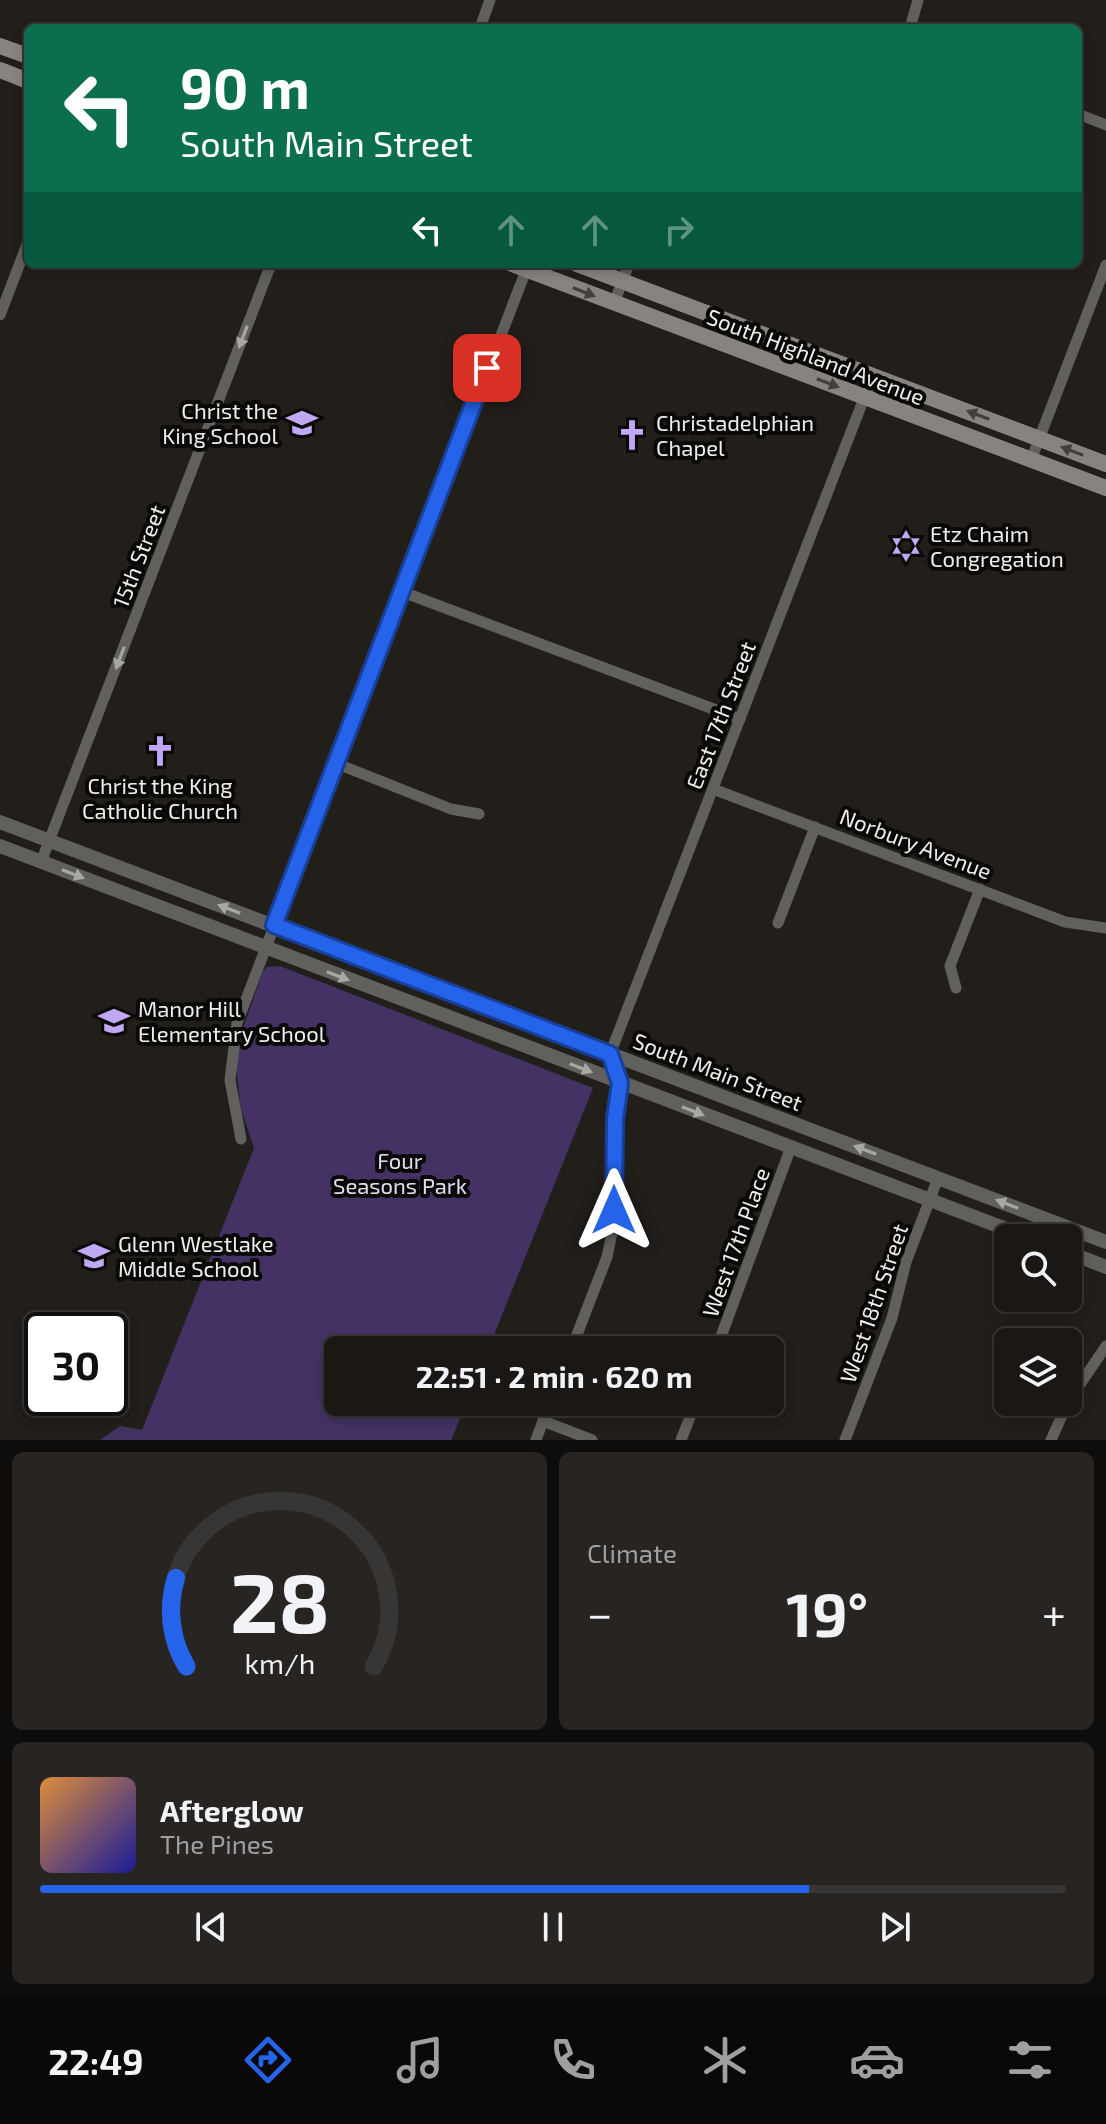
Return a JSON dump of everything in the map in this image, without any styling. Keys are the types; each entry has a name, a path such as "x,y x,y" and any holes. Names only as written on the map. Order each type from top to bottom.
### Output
{"main road":[{"path":"0,46 24,55"},
{"path":"0,70 24,79"},
{"name":"South Highland Avenue","path":"527,268 1106,488"},
{"name":"South Highland Avenue","path":"588,268 1106,464"}],"street":[{"path":"481,24 490,0"},
{"path":"911,24 918,0"},
{"path":"1082,116 1106,125"},
{"path":"0,315 24,252"},
{"path":"1031,460 1106,265"},
{"name":"15th Street","path":"41,862 269,268"},
{"path":"241,1139 230,1080 237,1023 521,268"},
{"path":"614,303 627,268"},
{"name":"East 17th Street","path":"576,1336 611,1244 615,1069 713,789 873,375"},
{"path":"400,591 740,719"},
{"path":"335,763 451,809 479,814"},
{"name":"Norbury Avenue","path":"713,789 1065,922 1106,928"},
{"name":"South Main Street","path":"0,822 274,925 791,1147 994,1224"},
{"path":"778,923 815,827"},
{"name":"South Main Street","path":"0,846 265,948 938,1178 1106,1242"},
{"path":"956,988 950,966 980,889"},
{"name":"West 17th Place","path":"721,1336 791,1147"},
{"name":"West 18th Street","path":"845,1440 892,1318 903,1272 938,1178"},
{"path":"1082,1258 1106,1267"},
{"path":"1082,1381 1106,1346"},
{"path":"536,1440 545,1416"},
{"path":"681,1440 690,1416"},
{"path":"1051,1440 1062,1416"},
{"path":"543,1421 592,1440"}],"green space":[{"name":"Four Seasons Park","path":"280,966 593,1088 494,1336 324,1336 324,1416 461,1416 451,1440 100,1440 120,1426 142,1430 254,1148 241,1109 236,1066 240,1037 267,967"}],"place":[{"name":"Christ the King School","path":"302,423"},
{"name":"Christadelphian Chapel","path":"632,435"},
{"name":"Etz Chaim Congregation","path":"906,546"},
{"name":"Christ the King Catholic Church","path":"160,751"},
{"name":"Manor Hill Elementary School","path":"114,1021"},
{"name":"Glenn Westlake Middle School","path":"94,1256"}],"route":[{"path":"487,368 274,925 610,1054 620,1083 613,1156 614,1210"}]}
